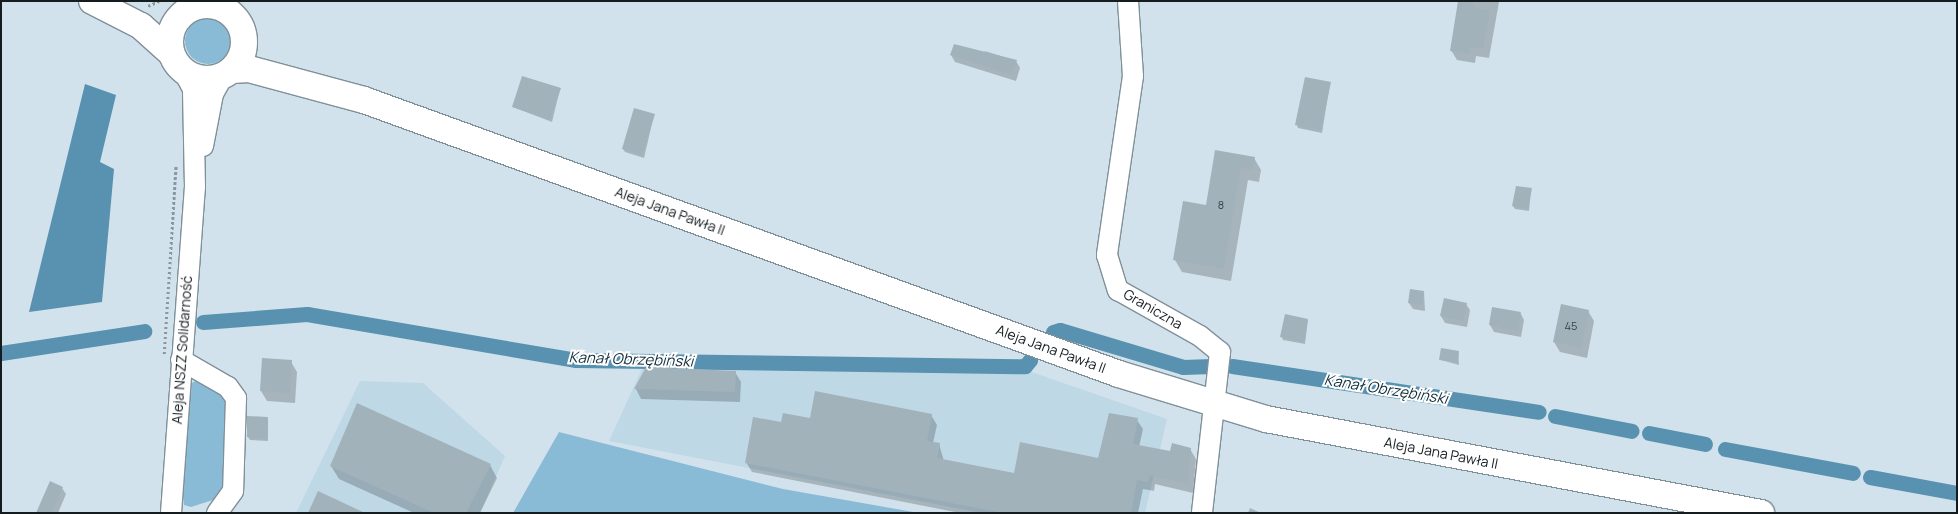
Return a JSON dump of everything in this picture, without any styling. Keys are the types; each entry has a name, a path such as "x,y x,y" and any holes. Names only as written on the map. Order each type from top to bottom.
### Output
{"main road":[{"path":"92,1 141,26 178,62 203,79 227,73 242,54 243,34 238,22 220,8 196,7 185,12 164,14 97,1"},
{"path":"178,62 172,30 185,12"},
{"name":"Aleja Jana Pawła II","path":"243,34 262,51 364,100"},
{"name":"Aleja Jana Pawła II","path":"227,73 249,68 364,100 1119,374 1266,419 1761,513"}],"street":[{"name":"Graniczna","path":"1128,1 1133,76 1107,255 1110,273 1118,290 1135,303 1200,336 1220,352 1202,513"},
{"name":"Aleja NSZZ Solidarność","path":"178,62 193,88 195,187"},
{"name":"Aleja NSZZ Solidarność","path":"171,513 172,363 195,187 210,105 227,73"},
{"path":"172,363 228,386 236,398 233,491 217,513"}],"path":[{"path":"148,6 159,1"},
{"path":"172,363 176,159"}],"shaded area":[{"path":"208,18 221,22 227,28 231,41 227,54 221,60 208,64 195,60 189,54 185,41 189,28 195,22"},
{"path":"85,84 116,95 100,162 114,169 102,302 29,312"},
{"path":"646,360 1023,369 1167,419 1145,513 981,513 609,441"},
{"path":"200,378 223,395 228,408 224,487 216,499 191,507 184,505 183,498 187,427 192,383"},
{"path":"360,381 423,383 505,456 480,513 296,513"},
{"path":"559,432 783,489 919,513 513,513"}],"building":[{"path":"1458,1 1474,1 1473,7 1490,10 1483,49 1470,47 1469,54 1450,51"},
{"path":"954,44 1017,60 1012,75 950,55"},
{"path":"522,76 561,88 550,120 512,107"},
{"path":"1305,77 1331,82 1321,130 1295,125"},
{"path":"634,108 655,114 642,155 622,149"},
{"path":"1215,150 1255,157 1253,170 1241,168 1224,269 1173,260 1183,201 1206,205"},
{"path":"1516,186 1532,188 1528,209 1512,206"},
{"path":"1410,289 1424,291 1422,305 1408,303"},
{"path":"1444,298 1467,303 1463,321 1440,316"},
{"path":"1561,304 1589,310 1581,348 1553,342"},
{"path":"1492,307 1521,312 1518,331 1489,325"},
{"path":"1285,314 1308,319 1304,342 1280,337"},
{"path":"1441,348 1459,351 1458,362 1439,360"},
{"path":"262,358 292,360 290,393 260,391"},
{"path":"646,367 736,371 735,392 634,389"},
{"path":"815,391 932,414 927,441 940,443 937,458 1014,473 1020,442 1098,458 1109,413 1138,418 1133,444 1170,451 1172,443 1191,448 1188,484 1150,475 1148,482 1137,480 1131,513 1003,513 745,463 753,417 781,422 783,413 810,418"},
{"path":"357,403 491,464 466,513 434,513 330,466"},
{"path":"247,416 268,417 267,439 247,437"},
{"path":"50,481 63,487 51,513 36,513"},
{"path":"318,491 365,513 308,513"}],"waterway":[{"name":"Kanał Obrzębiński","path":"203,322 307,314 576,360 1025,366 1030,360"},
{"name":"Kanał Obrzębiński","path":"1053,332 1060,330 1183,367 1211,366"},
{"name":"Kanał Obrzębiński","path":"1,353 144,331"},
{"name":"Kanał Obrzębiński","path":"1232,366 1539,412"},
{"name":"Kanał Obrzębiński","path":"1555,416 1632,431"},
{"name":"Kanał Obrzębiński","path":"1649,433 1705,444"},
{"name":"Kanał Obrzębiński","path":"1725,449 1853,473"},
{"name":"Kanał Obrzębiński","path":"1870,477 1957,493"}]}
